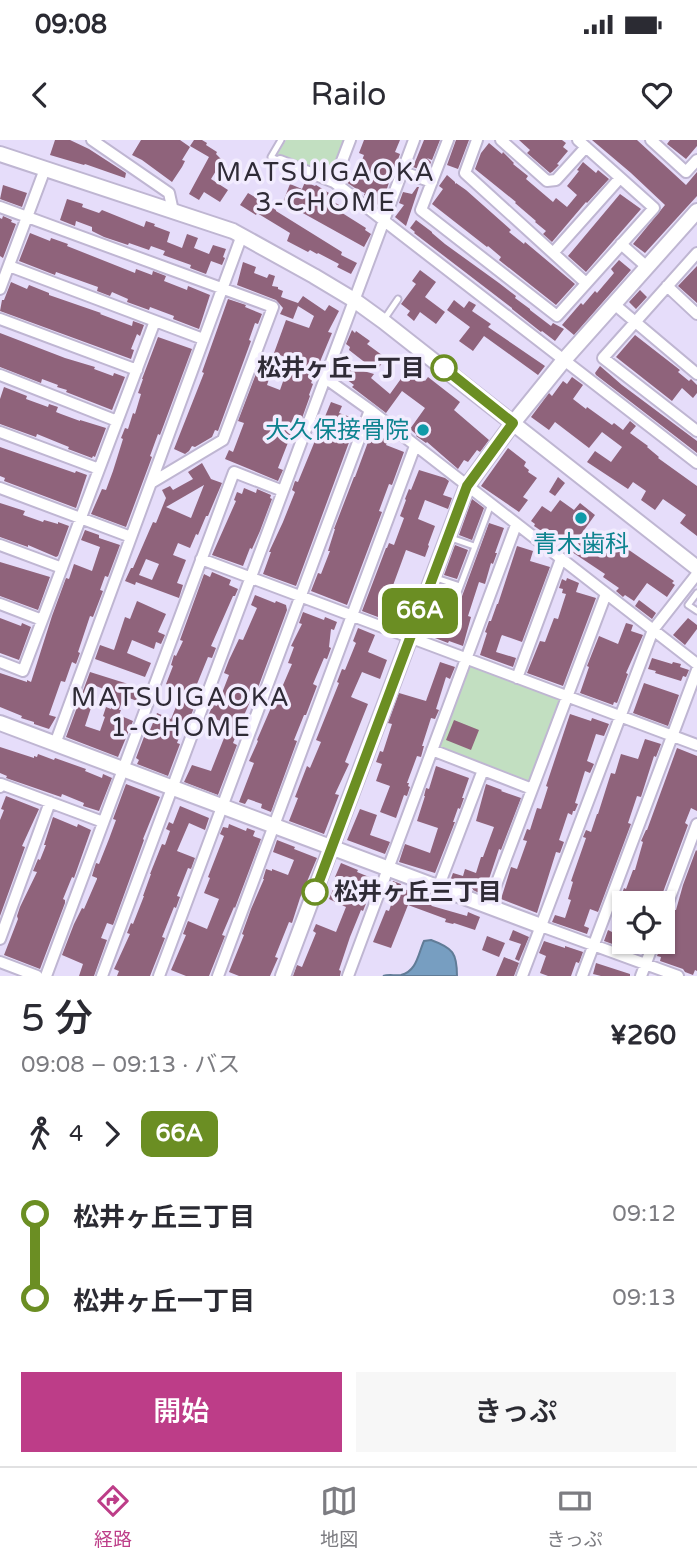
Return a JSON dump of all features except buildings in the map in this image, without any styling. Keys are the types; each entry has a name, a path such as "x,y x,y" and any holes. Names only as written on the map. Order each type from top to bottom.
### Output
{"street":[{"path":"92,140 169,193 173,211"},
{"path":"334,182 350,140"},
{"path":"102,976 414,140"},
{"path":"448,140 421,210 557,316 654,208 582,144 556,180 547,181 501,140"},
{"path":"477,140 465,173 586,283"},
{"path":"652,140 686,172 697,160"},
{"path":"0,154 242,235 354,300 697,568"},
{"path":"280,161 334,182 697,463"},
{"path":"0,289 45,169"},
{"path":"402,172 432,182"},
{"path":"553,253 620,178"},
{"path":"0,207 273,307 223,440 150,483"},
{"path":"283,976 467,486 564,360 647,267 694,221"},
{"path":"55,744 242,235"},
{"path":"621,244 647,267"},
{"path":"696,256 603,358 697,431"},
{"path":"9,266 203,340"},
{"path":"667,286 697,314"},
{"path":"614,304 697,374"},
{"path":"0,319 136,370"},
{"path":"0,662 23,671 155,321"},
{"path":"0,375 117,421"},
{"path":"326,378 697,664"},
{"path":"159,976 370,410"},
{"path":"0,432 99,469"},
{"path":"218,976 415,446"},
{"path":"46,976 234,472 283,492"},
{"path":"0,488 131,537"},
{"path":"348,976 516,525"},
{"path":"0,545 62,568"},
{"path":"201,559 697,745"},
{"path":"517,678 561,559"},
{"path":"523,976 653,630 697,574"},
{"path":"488,906 606,594"},
{"path":"0,604 42,620"},
{"path":"582,976 697,670"},
{"path":"0,723 678,976"},
{"path":"432,750 532,789"},
{"path":"438,888 483,770"},
{"path":"0,787 1,784 103,822"},
{"path":"0,939 50,802"},
{"path":"672,891 697,824"},
{"path":"641,976 649,954"},
{"path":"0,962 37,976"}],"lane":[{"path":"280,161 271,157 281,140"},
{"path":"383,321 398,299"},
{"path":"419,615 446,624 491,504"},
{"path":"448,537 474,546"},
{"path":"433,577 460,586"},
{"path":"697,593 688,605 697,611"}],"green space":[{"path":"286,140 347,140 334,175 329,176 278,157"},
{"path":"471,665 562,700 530,782 439,747"}],"water":[{"path":"431,940 452,952 457,976 383,976 401,975 410,970 424,941"}],"bus line":[{"name":"66A","path":"315,892 467,486 513,423 444,368"}],"place":[{"name":"松井ヶ丘一丁目","path":"444,368"},
{"name":"大久保接骨院","path":"423,430"},
{"name":"青木歯科","path":"581,518"},
{"name":"松井ヶ丘三丁目","path":"315,892"}],"district":[{"name":"MATSUIGAOKA 3-CHOME","path":"326,187"},
{"name":"MATSUIGAOKA 1-CHOME","path":"181,712"}]}
